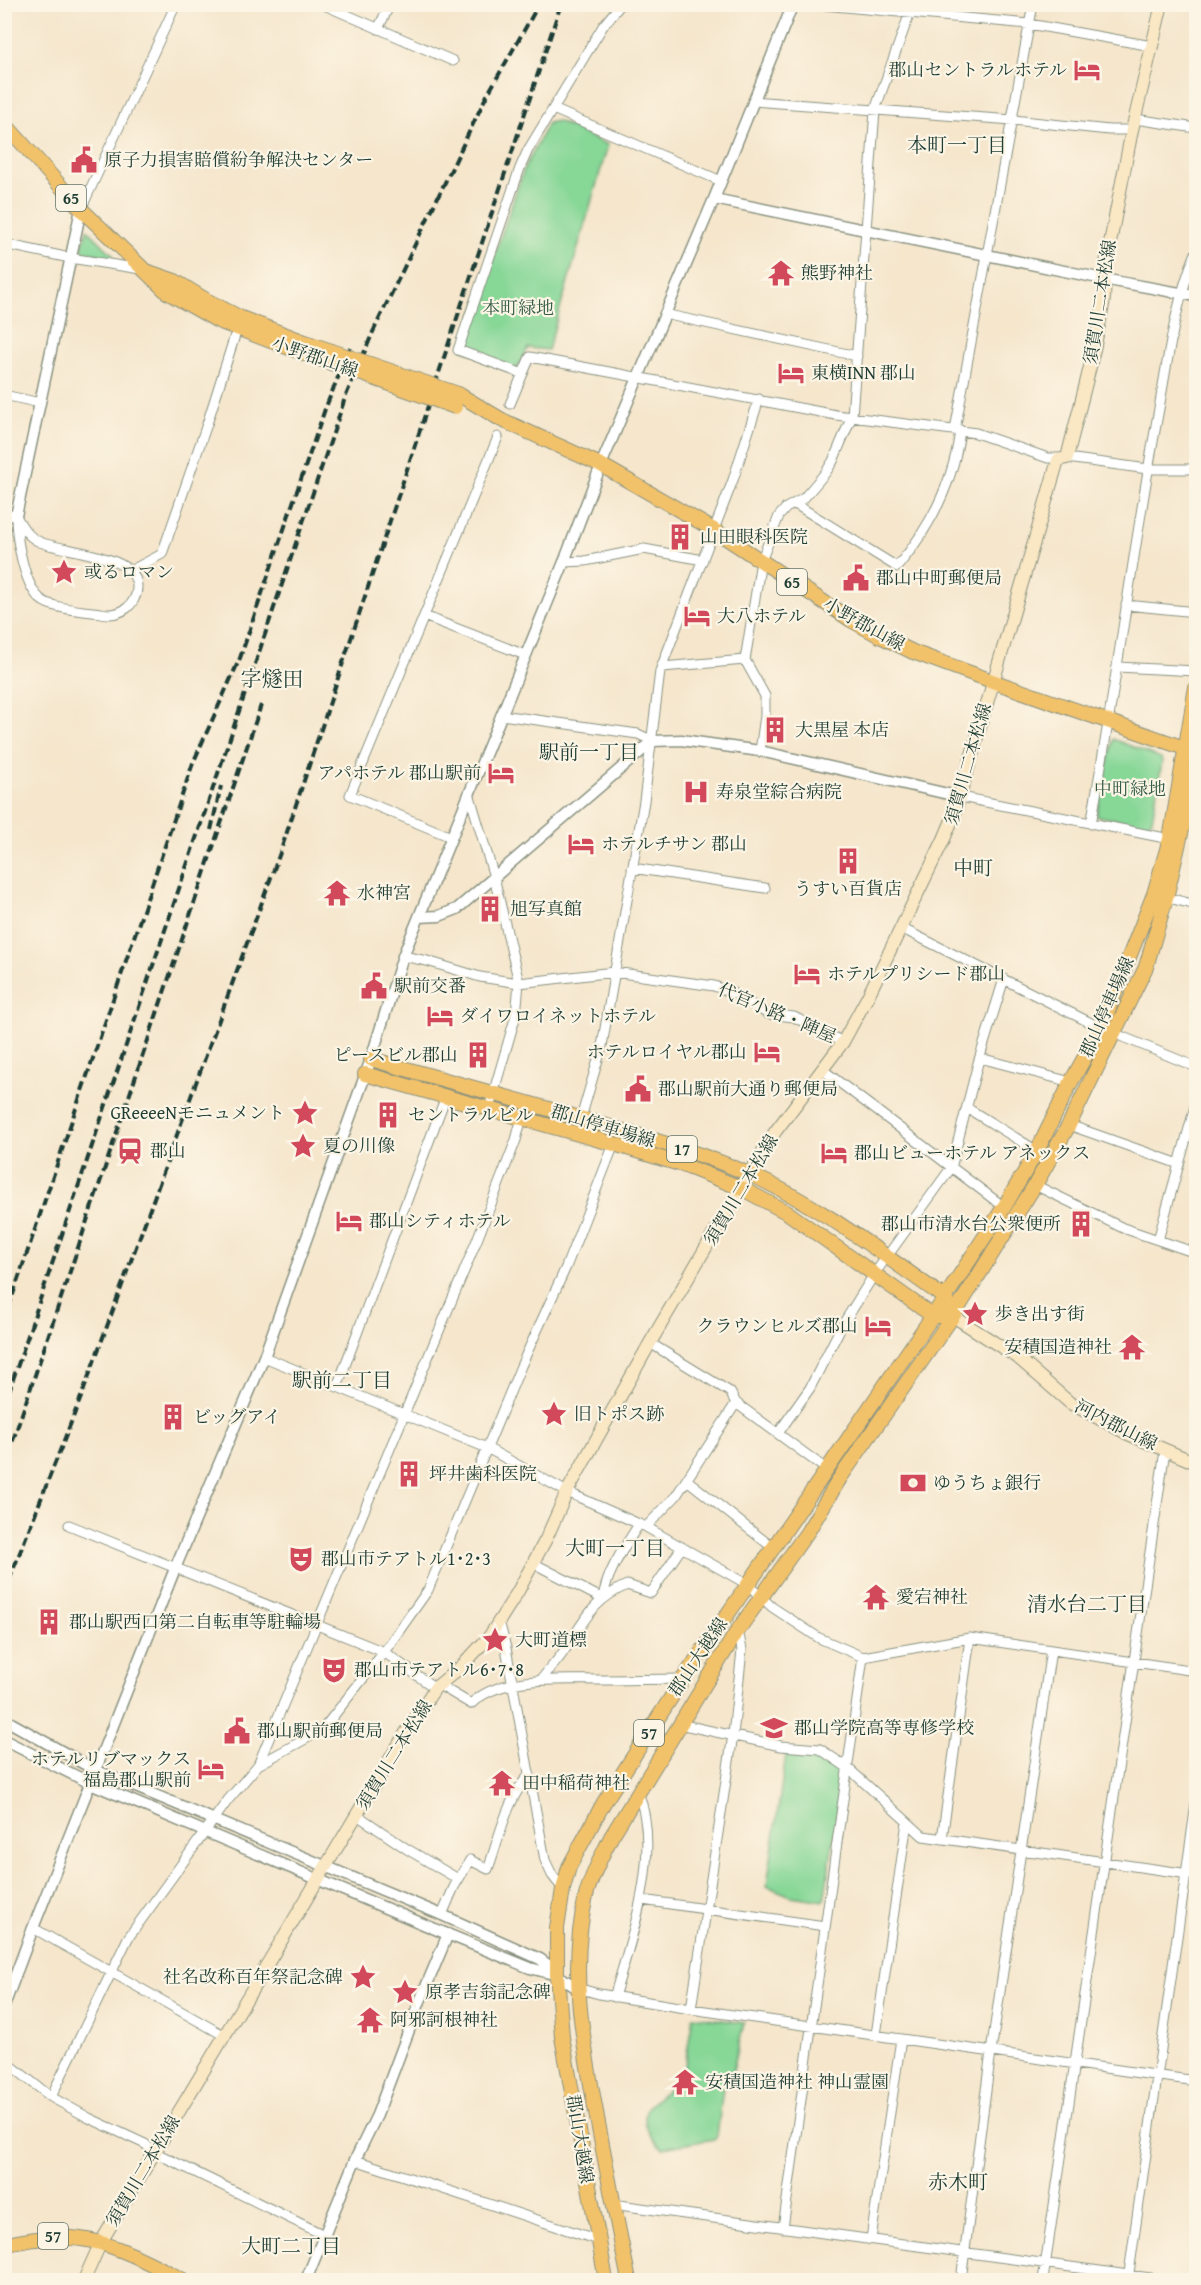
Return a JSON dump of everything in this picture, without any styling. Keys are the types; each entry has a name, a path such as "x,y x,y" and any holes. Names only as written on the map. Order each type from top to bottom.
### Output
{"main road":[{"name":"須賀川二本松線","path":"84,2280 101,2242 281,1938 437,1686 462,1666 489,1636 499,1621 533,1563 567,1492 650,1343 749,1174 775,1132 843,1042 944,840 960,797 992,681 1014,615 1032,542 1058,460 1067,458 1093,354 1106,291 1102,279 1133,124 1162,4"},
{"name":"小野郡山線","path":"4,123 81,209 141,269 181,301 237,329 302,347 456,400 602,465 714,530 851,620 913,652 1190,751"},
{"name":"小野郡山線","path":"141,269 175,281 206,300 302,347"},
{"name":"郡山停車場線","path":"952,1316 1070,1125 1146,967 1170,839 1190,751 1197,687"},
{"name":"郡山停車場線","path":"933,1316 1004,1207 1037,1151 1101,1028 1160,896 1197,769"},
{"name":"郡山停車場線","path":"371,1059 581,1118 698,1154 749,1174 806,1204 945,1298"},
{"name":"17","path":"365,1074 614,1144 683,1165 741,1188 788,1213 933,1316"},
{"path":"933,1316 952,1316 945,1298"},
{"name":"郡山大越線","path":"606,2280 562,2037 556,1975 557,1928 569,1867 599,1811 683,1679 933,1316"},
{"name":"河内郡山線","path":"952,1316 1017,1357 1070,1403 1128,1434 1197,1463"},
{"name":"郡山大越線","path":"629,2280 612,2204 585,2051 577,1988 577,1959 586,1894 611,1837 738,1630 952,1316"},
{"name":"57","path":"4,2245 41,2237 61,2236 101,2242 183,2280"},
{"path":"101,2242 122,2260 164,2280"}],"street":[{"path":"4,514 16,516 28,534 41,543 117,562 130,571 136,584 136,596 128,607 116,614 45,603 35,593 26,569 16,535 16,516 81,209 176,4"},
{"path":"322,4 453,61"},
{"path":"378,29 390,4"},
{"path":"523,374 458,351 528,150 603,26 621,4"},
{"path":"4,2006 176,1566 264,1357 371,1059 403,956 602,465 793,4"},
{"path":"812,4 909,15 1029,24 1152,46"},
{"path":"760,752 765,696 745,660 761,561 779,516 786,508 804,498 830,467 852,416 875,110 913,4"},
{"path":"795,504 897,567 924,531 932,516 956,460 957,430 1033,4"},
{"path":"753,100 1013,120 1109,130 1133,124 1197,128"},
{"path":"553,109 721,182"},
{"path":"714,199 1102,279 1197,296"},
{"path":"4,244 70,258 141,269"},
{"path":"1091,824 1110,721 1148,469 1183,294 1188,274 1197,254"},
{"path":"664,314 856,356"},
{"path":"130,571 162,554 237,329"},
{"path":"510,404 530,357 852,416 976,433 1048,458 1067,458 1148,469 1197,469"},
{"path":"4,395 40,403"},
{"path":"581,1118 602,1046 633,868 662,667 714,530 759,399"},
{"path":"451,837 350,795 498,437"},
{"path":"564,561 585,561 644,549 703,560"},
{"path":"1126,605 1197,612"},
{"path":"424,616 525,655"},
{"path":"662,667 745,660"},
{"path":"1117,667 1197,670"},
{"path":"501,715 638,734 653,741 681,740 760,752 960,797 1170,839"},
{"path":"419,917 448,914 465,903 653,741"},
{"path":"469,793 494,877 519,983 516,1014 489,1108"},
{"path":"633,868 765,888"},
{"path":"1160,896 1197,905"},
{"path":"901,928 1101,1028 1197,1067"},
{"name":"代官小路・陣屋","path":"403,956 480,977 519,983 614,972 714,986 733,993 768,1014 794,1017 843,1042"},
{"path":"779,1432 810,1388 840,1329 886,1257 951,1168 1004,979"},
{"path":"980,1058 1071,1082"},
{"path":"823,1070 1004,1207"},
{"path":"337,1387 446,1096"},
{"path":"1158,1240 1197,1103"},
{"path":"967,1108 1037,1151"},
{"path":"51,2097 129,1938 214,1820 258,1765 477,1240 516,1140 522,1118"},
{"path":"1070,1125 1179,1164"},
{"path":"258,1765 320,1731 384,1652 428,1590 566,1267 614,1144"},
{"path":"1035,1185 1123,1228 1197,1253"},
{"path":"650,1343 730,1392 736,1403 779,1432 826,1469"},
{"path":"264,1357 487,1448 567,1492 643,1526 747,1584 772,1607 819,1638 863,1657 970,1638 1197,1671"},
{"path":"603,1599 604,1589 616,1562 643,1526 676,1496 736,1403"},
{"path":"1043,2280 1165,1450"},
{"path":"687,1480 772,1547"},
{"path":"69,1525 176,1566 384,1652 437,1686 471,1704 479,1696 513,1684 541,1680 683,1679"},
{"path":"541,1680 557,1661 580,1623 603,1599 627,1585 651,1593 682,1547"},
{"path":"533,1563 603,1599"},
{"path":"499,1621 513,1684 545,1860 552,1875 563,1889"},
{"path":"691,2009 733,1735 742,1650 738,1630"},
{"path":"942,1839 970,1638"},
{"path":"961,2280 991,2052 1051,1650"},
{"path":"783,2228 863,1657"},
{"path":"4,1719 95,1770 442,1915 540,1959 556,1975"},
{"path":"679,1724 781,1746 820,1749 848,1768 923,1836 1197,1875"},
{"path":"4,1740 90,1783 530,1968 556,1975 577,1988 614,1997 691,2009 1197,2081"},
{"path":"442,1915 458,1879 470,1860 488,1869 513,1800 521,1783 530,1775"},
{"path":"614,1997 642,1900 645,1823 644,1807 638,1792"},
{"path":"1128,2278 1197,1804"},
{"path":"357,1815 406,1849 458,1879"},
{"path":"876,2035 907,1822"},
{"path":"642,1900 825,1926"},
{"path":"33,1928 225,2036"},
{"path":"306,2280 376,2115 448,1934"},
{"path":"871,2239 901,2039"},
{"path":"4,2060 51,2097 89,2118 326,2236"},
{"path":"355,2160 598,2240"},
{"path":"612,2204 965,2252 1128,2278 1165,2280"}],"green space":[{"name":"本町緑地","path":"557,121 608,145 548,350 528,348 517,369 462,349 524,169 548,123"},
{"path":"87,229 113,255 112,258 81,251"},
{"name":"中町緑地","path":"1113,739 1161,758 1152,820 1145,825 1096,816"},
{"path":"786,1754 820,1756 844,1771 824,1901 791,1896 767,1886"},
{"path":"693,2016 744,2023 732,2074 724,2080 717,2136 714,2139 663,2148 647,2129 646,2111 656,2099 683,2078"}],"railway":[{"path":"4,1406 345,398 373,332 485,99 539,4"},
{"path":"4,1593 83,1392 281,850 561,4"},
{"path":"4,1321 193,763 240,658 325,409 350,348"},
{"path":"4,1467 261,705"},
{"path":"211,830 221,786"}],"place":[{"name":"郡山セントラルホテル","path":"1087,70"},
{"name":"原子力損害賠償紛争解決センター","path":"84,160"},
{"name":"熊野神社","path":"781,273"},
{"name":"東横INN 郡山","path":"791,373"},
{"name":"山田眼科医院","path":"680,537"},
{"name":"或るロマン","path":"64,572"},
{"name":"郡山中町郵便局","path":"856,578"},
{"name":"大八ホテル","path":"697,616"},
{"name":"大黒屋 本店","path":"775,730"},
{"name":"アパホテル 郡山駅前","path":"501,773"},
{"name":"寿泉堂綜合病院","path":"696,792"},
{"name":"ホテルチサン 郡山","path":"581,844"},
{"name":"うすい百貨店","path":"848,861"},
{"name":"水神宮","path":"337,893"},
{"name":"旭写真館","path":"490,909"},
{"name":"ホテルプリシード郡山","path":"807,974"},
{"name":"駅前交番","path":"374,986"},
{"name":"ダイワロイネットホテル","path":"440,1016"},
{"name":"ホテルロイヤル郡山","path":"767,1052"},
{"name":"ピースビル郡山","path":"478,1055"},
{"name":"郡山駅前大通り郵便局","path":"638,1089"},
{"name":"GReeeeNモニュメント","path":"305,1113"},
{"name":"セントラルビル","path":"388,1115"},
{"name":"夏の川像","path":"303,1146"},
{"name":"郡山","path":"130,1151"},
{"name":"郡山ビューホテル アネックス","path":"834,1153"},
{"name":"郡山シティホテル","path":"349,1221"},
{"name":"郡山市清水台公衆便所","path":"1081,1224"},
{"name":"歩き出す街","path":"975,1314"},
{"name":"クラウンヒルズ郡山","path":"878,1326"},
{"name":"安積国造神社","path":"1132,1347"},
{"name":"旧トポス跡","path":"554,1414"},
{"name":"ビッグアイ","path":"173,1417"},
{"name":"坪井歯科医院","path":"409,1474"},
{"name":"ゆうちょ銀行","path":"913,1483"},
{"name":"郡山市テアトル1･2･3","path":"301,1559"},
{"name":"愛宕神社","path":"876,1597"},
{"name":"郡山駅西口第二自転車等駐輪場","path":"49,1622"},
{"name":"大町道標","path":"495,1640"},
{"name":"郡山市テアトル6･7･8","path":"334,1670"},
{"name":"郡山学院高等専修学校","path":"774,1728"},
{"name":"郡山駅前郵便局","path":"237,1731"},
{"name":"ホテルリブマックス 福島郡山駅前","path":"211,1769"},
{"name":"田中稲荷神社","path":"502,1783"},
{"name":"社名改称百年祭記念碑","path":"363,1977"},
{"name":"原孝吉翁記念碑","path":"405,1992"},
{"name":"阿邪訶根神社","path":"370,2020"},
{"name":"安積国造神社 神山霊園","path":"685,2082"}],"district":[{"name":"本町一丁目","path":"957,145"},
{"name":"字燧田","path":"272,679"},
{"name":"駅前一丁目","path":"589,752"},
{"name":"中町","path":"973,868"},
{"name":"駅前二丁目","path":"342,1380"},
{"name":"大町一丁目","path":"615,1548"},
{"name":"清水台二丁目","path":"1087,1604"},
{"name":"赤木町","path":"958,2182"},
{"name":"大町二丁目","path":"291,2246"}]}
